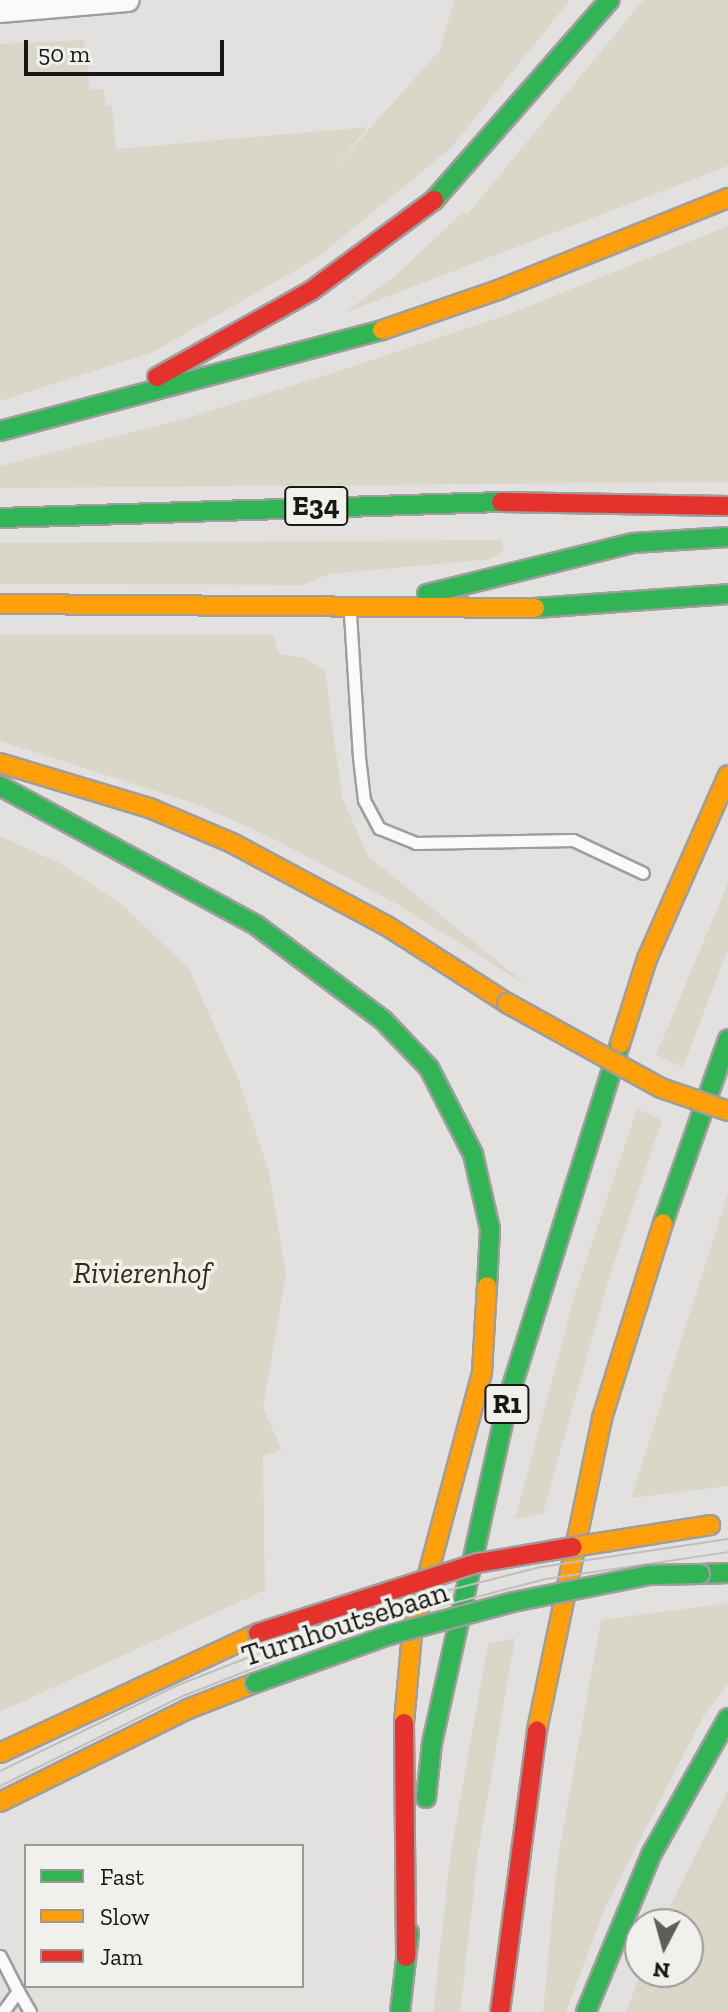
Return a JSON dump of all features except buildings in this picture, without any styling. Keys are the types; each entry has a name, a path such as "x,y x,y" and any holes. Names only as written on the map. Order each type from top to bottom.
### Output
{"main road":[{"path":"108,405 311,291 423,211 474,160 610,0"},
{"path":"0,431 108,405 413,321 728,198"},
{"name":"E34","path":"0,518 483,503 728,506"},
{"path":"384,605 633,543 728,537"},
{"path":"0,604 384,605 511,610 728,594"},
{"path":"0,763 152,809 232,843 387,926 507,1003 661,1088 728,1111"},
{"name":"R1","path":"400,2012 432,1743 508,1399 647,959 728,775"},
{"path":"0,786 256,925 371,1012 429,1068 473,1154 490,1229 482,1372 412,1634 404,1711 406,1957"},
{"path":"500,2012 531,1760 602,1418 667,1208 728,1039"},
{"name":"Turnhoutsebaan","path":"0,1753 258,1633 464,1567 540,1550 710,1525 728,1518"},
{"name":"Turnhoutsebaan","path":"0,1802 188,1709 389,1635 554,1591 649,1575 728,1573"},
{"path":"586,2012 652,1853 728,1718"}],"street":[{"path":"0,11 128,0"}],"lane":[{"path":"661,598 728,603"},
{"path":"349,605 360,772 364,800 379,828 416,843 573,840 643,873"},
{"path":"0,1956 30,2012"},
{"path":"3,2012 18,1991"}],"green space":[{"path":"454,0 570,0 451,148 317,258 153,352 0,401 0,44 84,40 90,89 104,89 106,106 112,105 116,149 368,127 330,173 440,50"},
{"path":"643,0 728,0 728,166 344,313 394,277 462,213 468,214"},
{"path":"728,226 728,482 0,488 0,466 187,418 336,372 512,313"},
{"path":"501,540 504,550 491,559 330,574 302,585 0,584 0,543"},
{"path":"0,634 273,634 279,654 304,658 325,670 342,797 368,856 528,986 397,904 272,838 196,804 0,741"},
{"name":"Rivierenhof","path":"0,836 61,864 125,907 189,969 238,1078 269,1172 286,1274 263,1408 282,1450 263,1456 265,1590 0,1712"},
{"path":"728,883 728,949 683,1067 656,1055"},
{"path":"637,1109 662,1120 609,1278 543,1513 515,1519 575,1294"},
{"path":"728,1193 728,1486 631,1498"},
{"path":"728,1603 728,1684 703,1717 605,1908 566,2012 543,2012 557,1863 601,1620"},
{"path":"515,1638 478,1853 460,2012 433,2012 451,1851 488,1644"},
{"path":"728,1790 728,2012 626,2012 635,1988 704,1988 704,1908 669,1908"}],"tram line":[{"path":"0,1771 178,1685 367,1611 541,1567 728,1539"},
{"path":"0,1786 183,1696 351,1630 546,1579 728,1552"}],"traffic: fast":[{"path":"434,200 610,0"},
{"path":"0,431 382,330"},
{"path":"0,518 501,502"},
{"path":"427,594 633,543 728,537"},
{"path":"535,608 728,594"},
{"path":"0,786 256,925 383,1020 429,1068 473,1154 490,1229 487,1286"},
{"path":"663,1223 728,1039"},
{"path":"426,1798 432,1743 508,1399 620,1044"},
{"path":"700,1574 728,1573"},
{"path":"255,1683 389,1635 513,1602 649,1575 700,1574"},
{"path":"586,2012 652,1853 728,1718"},
{"path":"400,2012 409,1933"}],"traffic: slow":[{"path":"382,330 498,290 728,198"},
{"path":"0,604 535,608"},
{"path":"0,763 152,809 232,843 387,926 507,1003"},
{"path":"620,1044 647,959 728,775"},
{"path":"507,1003 661,1088 728,1111"},
{"path":"537,1730 602,1418 663,1223"},
{"path":"404,1723 412,1634 482,1372 487,1286"},
{"path":"573,1547 710,1525"},
{"path":"0,1753 258,1633"},
{"path":"0,1802 188,1709 255,1683"}],"traffic: jam":[{"path":"157,377 311,291 434,200"},
{"path":"501,502 728,506"},
{"path":"258,1633 478,1563 573,1547"},
{"path":"404,1723 406,1957"},
{"path":"500,2012 537,1730"}]}
